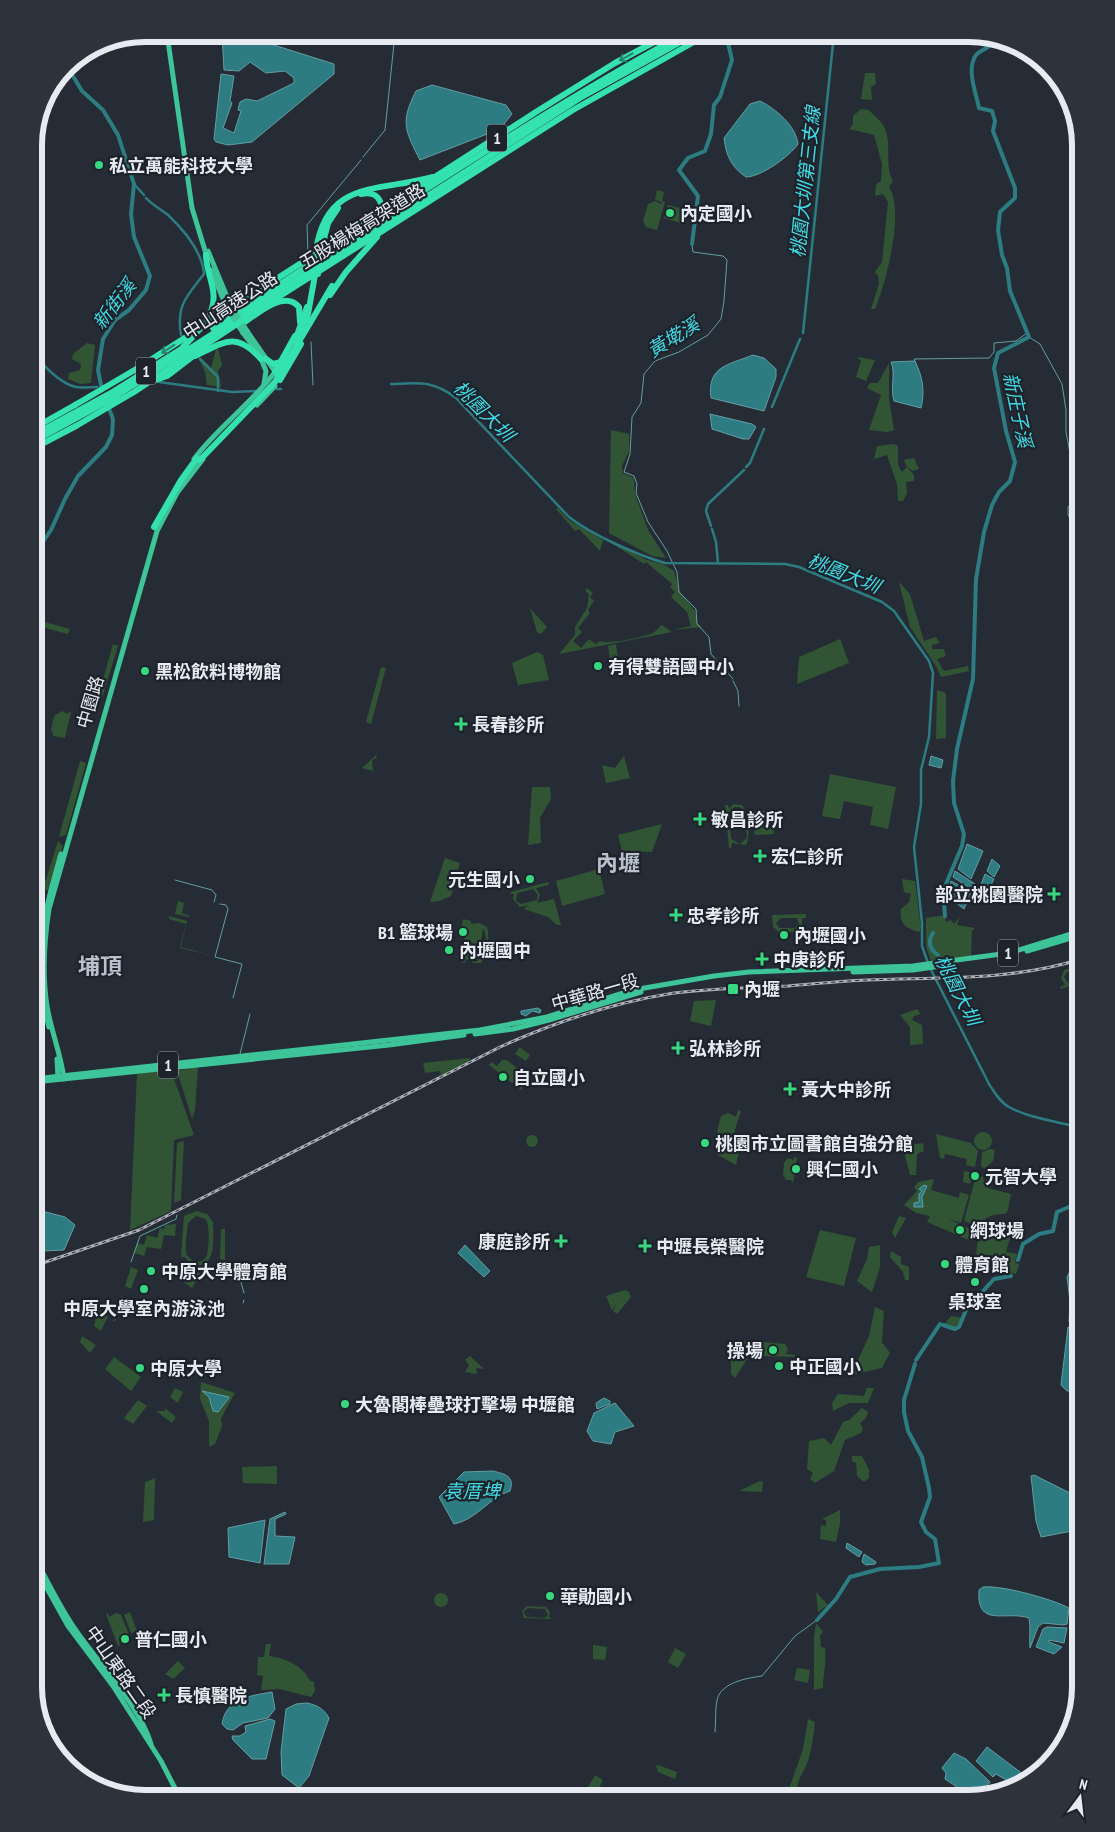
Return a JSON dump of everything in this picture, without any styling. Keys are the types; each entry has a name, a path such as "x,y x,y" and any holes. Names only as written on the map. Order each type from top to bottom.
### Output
{"highway":[{"name":"五股楊梅高架道路","path":"43,423 138,368 562,96 653,43"},
{"name":"中山高速公路","path":"112,396 460,168 543,119 615,72 668,43"},
{"name":"中山高速公路","path":"543,119 679,43"},
{"name":"五股楊梅高架道路","path":"43,443 134,392 261,308 573,110 692,43"},
{"name":"中山高速公路","path":"43,431 112,396 426,196 522,132"},
{"path":"299,348 311,312 318,251 325,225 332,212 358,191 409,184 460,168"},
{"path":"318,251 328,223 336,210 356,195 372,193 379,198 382,208 381,213 352,238"},
{"path":"187,478 199,459 275,382 332,286 356,256 426,196"},
{"path":"276,377 299,348 342,277 377,237"},
{"path":"181,349 209,320 214,305 206,255"},
{"path":"154,527 181,480 272,380 292,348 307,307 315,275"},
{"path":"276,377 304,325 315,275"},
{"path":"112,396 167,376 189,359 275,303 286,300 296,304 301,314 292,344"},
{"path":"276,377 285,357 304,325"},
{"path":"189,359 233,341 248,346 275,364 285,357"},
{"name":"中山高速公路","path":"43,436 102,401"}],"main road":[{"path":"170,43 192,208 206,255 216,285 276,377"},
{"path":"170,43 196,216 228,305"},
{"path":"245,332 276,377"},
{"path":"262,357 266,371 264,385"},
{"name":"中園路","path":"42,926 45,908 154,527 173,488 201,449 257,395 264,385 276,377"},
{"name":"中園路","path":"61,1078 44,976 45,936 49,909 151,551 159,528 187,478 220,441 252,410 276,377"},
{"name":"1","path":"930,966 1009,952 1072,933"},
{"name":"1","path":"930,966 1013,954 1072,938"},
{"name":"中華路一段","path":"271,1056 389,1046 513,1029 634,994 734,976 930,966"},
{"name":"中園路","path":"42,994 44,1008 59,1063"},
{"name":"1","path":"42,1078 271,1056"},
{"name":"1","path":"42,1079 271,1056"},
{"path":"50,1077 59,1063 71,1075"},
{"name":"中山東路二段","path":"42,1571 66,1615 116,1684 141,1724 152,1747"},
{"name":"中山東路二段","path":"42,1579 68,1626 114,1686 152,1747"},
{"path":"152,1747 175,1789"}],"green space":[{"path":"865,73 875,73 876,84 871,87 872,100 861,99"},
{"path":"861,109 869,110 884,126 888,142 889,169 893,181 889,187 893,198 895,229 884,282 875,309 871,309 879,284 878,276 875,272 882,262 888,202 883,194 875,196 876,184 881,181 882,164 874,135 849,129 853,124 853,116"},
{"path":"657,190 664,192 662,201 665,202 657,230 646,227 643,221 648,204 655,201 661,204 662,202 655,200"},
{"path":"668,205 684,209 680,223 664,218"},
{"path":"87,343 95,345 91,383 80,384 68,379 69,373 80,370 81,364 72,359 73,354"},
{"path":"218,348 222,365 218,371 221,387 207,385 205,372 198,357 211,368 216,349"},
{"path":"857,357 875,360 866,381 856,377 861,361"},
{"path":"889,363 889,399 894,430 887,432 869,430 881,395 867,388 870,383 878,383"},
{"path":"611,430 629,434 629,451 622,466 623,473 634,478 635,494 648,530 666,558 652,556 609,533"},
{"path":"894,444 898,446 898,465 902,472 907,467 914,475 914,481 906,482 907,493 903,501 898,501 897,484 887,455 874,459 877,446"},
{"path":"914,458 919,469 913,471 907,467 904,460"},
{"path":"558,508 569,520 603,540 600,551 579,529 575,531 556,509"},
{"path":"607,540 647,560 663,564 674,571 680,592 695,611 697,623 702,627 673,630 691,626 687,612 671,597 675,592 670,587 672,584 646,562 644,564"},
{"path":"899,582 910,594 924,641 936,637 940,643 932,645 932,649 944,649 946,656 937,659 944,671 968,666 969,671 941,677 936,666 910,627"},
{"path":"587,588 593,593 590,597 594,601 588,610 590,613 578,628 582,632 573,641 581,648 589,639 596,644 600,641 626,640 653,633 662,625 672,632 559,654 575,635 575,627 587,608 589,594 585,591"},
{"path":"530,608 547,627 541,634 537,632"},
{"path":"43,621 70,629 68,634 43,627"},
{"path":"840,639 849,663 797,684 799,657"},
{"path":"113,644 118,646 102,698 98,697"},
{"path":"616,644 619,667 611,668 608,646"},
{"path":"537,652 543,655 549,680 518,685 512,663"},
{"path":"381,667 386,668 371,724 366,722"},
{"path":"937,690 946,693 946,738 936,739"},
{"path":"62,711 68,714 71,712 65,738 54,736 51,730 54,716"},
{"path":"376,755 377,758 372,760 373,771 362,768"},
{"path":"624,756 630,778 606,783 602,765 615,768"},
{"path":"80,761 86,763 66,835 59,837"},
{"path":"830,774 896,787 888,829 870,825 873,807 844,801 840,819 822,816"},
{"path":"532,787 550,787 551,799 540,818 541,843 528,845"},
{"path":"733,804 742,805 744,808 748,818 749,830 746,845 732,843 731,848 729,848 725,805 728,805 729,809","holes":["734,807 740,807 744,812 747,838 740,844 731,839 729,813"]},
{"path":"773,809 774,834 755,835 751,813"},
{"path":"662,824 652,852 622,851 618,835"},
{"path":"58,841 63,846 50,891 43,889"},
{"path":"445,858 460,863 451,896 439,901 430,902"},
{"path":"599,869 605,894 562,906 556,881"},
{"path":"902,879 915,881 921,928 919,932 910,929 902,922 901,909 909,902 911,894 904,892"},
{"path":"548,882 549,885 536,888 540,895 537,903 554,899 561,925 557,925 548,917 524,909 528,905 520,907 513,899 514,894 511,894 511,892","holes":["533,889 538,895 537,900 521,904 516,901 517,893"]},
{"path":"178,901 184,903 182,913 189,917 175,914"},
{"path":"806,914 806,918 802,918 802,928 798,932 779,932 773,927 772,915","holes":["781,918 797,918 799,925 795,928 779,928 776,923"]},
{"path":"945,915 946,922 951,920 954,924 960,917 957,925 975,928 972,931 971,956 931,961 926,947 926,918"},
{"path":"169,916 187,921 181,947 214,956 180,948 186,924 169,919"},
{"path":"463,919 471,921 471,924 479,923 487,927 488,946 481,963 474,963 466,959 465,963 462,962 465,937 460,936","holes":["483,928 486,937 484,952 478,960"]},
{"path":"1072,968 1072,971 1067,972 1064,977 1068,983 1072,982 1072,985 1061,989 1060,987 1065,985 1061,978 1064,970"},
{"path":"716,1000 711,1026 690,1021 694,1001"},
{"path":"917,1009 921,1014 914,1016 912,1020 922,1025 923,1044 910,1045 910,1027 900,1015"},
{"path":"520,1047 530,1055 526,1061 515,1054"},
{"path":"470,1058 469,1061 441,1075 440,1071 425,1073 423,1063"},
{"path":"502,1060 507,1060 523,1073 522,1081 518,1083 523,1087 521,1090 489,1065 491,1062 497,1066"},
{"path":"198,1067 195,1110 192,1119 177,1071"},
{"path":"171,1070 194,1135 174,1140 171,1211 130,1230 137,1073"},
{"path":"738,1110 741,1111 731,1142 729,1139 724,1141 740,1148 736,1165 716,1154 720,1139 722,1140 717,1132 721,1116 728,1113 736,1117"},
{"path":"983,1132 989,1135 992,1141 989,1147 983,1150 977,1147 974,1141 977,1135"},
{"path":"936,1134 971,1143 978,1151 975,1167 966,1165 967,1159 945,1154 944,1159 940,1158"},
{"path":"532,1135 538,1141 532,1147 526,1141"},
{"path":"906,1136 912,1145 923,1143 924,1151 917,1154 916,1175 910,1175 905,1156"},
{"path":"184,1141 181,1200 174,1203 177,1143"},
{"path":"990,1149 995,1150 993,1161 985,1168 981,1167 982,1152"},
{"path":"794,1157 797,1158 793,1183 791,1180 786,1180 783,1175 784,1163 788,1158 794,1160"},
{"path":"964,1171 973,1173 970,1184 963,1182"},
{"path":"976,1175 982,1176 988,1188 1011,1194 1008,1210 1005,1214 990,1216 978,1226 964,1221"},
{"path":"934,1179 931,1190 959,1198 960,1192 969,1195 961,1223 948,1219 975,1231 971,1241 927,1222 930,1216 916,1213 904,1205 917,1191 914,1187 918,1182"},
{"path":"197,1211 207,1214 213,1222 213,1248 208,1261 204,1264 194,1265 185,1257 181,1257 184,1216","holes":["196,1216 206,1219 209,1237 207,1255 199,1262 192,1260 186,1252 188,1223"]},
{"path":"899,1216 906,1218 895,1238 892,1232"},
{"path":"992,1220 1000,1220 1013,1228 1006,1252 1017,1254 1015,1262 1019,1265 1016,1274 997,1271 985,1272 980,1268 976,1254 979,1237 987,1224"},
{"path":"176,1224 175,1236 164,1235 161,1249 147,1247 144,1256 134,1253 137,1243 144,1245 147,1235 157,1238 160,1228 164,1229 165,1225"},
{"path":"221,1229 225,1229 225,1260 220,1259"},
{"path":"820,1230 856,1238 844,1286 806,1277"},
{"path":"880,1245 880,1267 872,1292 857,1281 867,1259 869,1247"},
{"path":"891,1251 901,1257 901,1264 909,1267 909,1280 905,1280 903,1272 890,1257"},
{"path":"131,1267 138,1270 131,1289 125,1286"},
{"path":"193,1271 201,1274 192,1288 184,1282 185,1278 189,1278"},
{"path":"625,1290 629,1292 631,1297 617,1314 613,1311 617,1303 612,1310 606,1296"},
{"path":"122,1295 122,1301 139,1306 137,1312 119,1310 115,1321 113,1321"},
{"path":"875,1307 884,1311 882,1342 890,1353 882,1368 851,1375 869,1336"},
{"path":"98,1310 108,1316 101,1331 94,1326"},
{"path":"951,1316 963,1318 958,1327 943,1326"},
{"path":"82,1336 96,1345 90,1353 80,1342"},
{"path":"749,1341 749,1356 735,1378 731,1374 731,1342"},
{"name":"操場","path":"764,1342 785,1344 788,1349 786,1354 795,1355 795,1357 759,1356 760,1345"},
{"path":"470,1356 484,1369 476,1368 477,1374 465,1372 469,1365 465,1360"},
{"path":"114,1357 141,1377 131,1391 105,1369"},
{"path":"201,1382 235,1393 221,1419 222,1426 215,1444 209,1447 209,1421 200,1399"},
{"path":"175,1388 183,1392 178,1403 170,1397"},
{"path":"867,1388 874,1388 868,1403 849,1403 833,1411 832,1403 838,1394 864,1396"},
{"path":"138,1400 147,1406 133,1424 124,1418"},
{"path":"165,1408 176,1417 172,1423 156,1411 165,1411"},
{"path":"862,1408 868,1412 866,1418 860,1423 863,1429 861,1433 845,1440 834,1471 815,1483 810,1479 813,1473 807,1469 809,1441 824,1438 831,1445 843,1422 849,1420"},
{"path":"852,1456 862,1456 869,1470 869,1478 864,1482 857,1476 856,1463 852,1461"},
{"path":"277,1466 277,1484 243,1483 242,1467"},
{"path":"155,1478 154,1520 143,1522 145,1482"},
{"path":"760,1481 763,1482 762,1492 739,1491"},
{"path":"840,1510 840,1523 836,1542 820,1539 821,1525 826,1526 826,1520 822,1519"},
{"path":"816,1592 828,1605 818,1612"},
{"path":"438,1593 444,1593 448,1600 444,1607 438,1607 434,1603 434,1597"},
{"path":"527,1606 546,1607 550,1612 549,1617 552,1619 524,1618 522,1611","holes":["528,1608 545,1609 548,1615 545,1618 527,1617 523,1612"]},
{"path":"130,1612 137,1631 131,1633 124,1615"},
{"path":"108,1613 109,1617 116,1613 121,1615 128,1632 127,1638 119,1641 120,1645 118,1646 106,1614"},
{"path":"816,1623 823,1632 820,1636 821,1647 825,1648 826,1658 823,1688 814,1690 814,1637"},
{"path":"266,1644 271,1644 269,1656 294,1664 314,1682 315,1691 311,1697 279,1689 261,1690 263,1676 257,1675 258,1657 264,1657"},
{"path":"593,1645 607,1647 605,1660 593,1659"},
{"path":"675,1648 686,1654 678,1668 668,1662"},
{"path":"178,1661 185,1668 173,1679 165,1674"},
{"path":"797,1668 810,1670 808,1683 794,1680"},
{"path":"808,1719 815,1722 811,1750 797,1790 791,1790 790,1786 803,1749"},
{"path":"658,1765 677,1772 675,1779 658,1772 656,1766"},
{"path":"595,1775 603,1780 598,1790 587,1789"}],"water":[{"path":"222,43 268,43 334,64 334,74 252,142 228,145 216,142 214,139 221,74 234,76 230,101 232,103 223,128 234,133 241,111 238,110 240,102 246,99 257,101 294,83 294,78 285,71 266,73 250,62 239,71 224,70"},
{"path":"432,85 506,105 512,114 500,129 420,160 408,134 406,119 416,91"},
{"path":"760,101 784,119 793,131 798,144 775,165 759,174 746,177 730,160 724,138 750,104"},
{"path":"753,355 764,358 776,369 776,377 764,411 711,398 712,379 716,373 721,368"},
{"path":"915,361 922,384 921,408 894,401 893,396 891,362"},
{"path":"710,414 752,424 756,427 749,439 743,439 712,429"},
{"path":"931,756 943,760 941,768 929,765"},
{"path":"967,844 983,851 971,879 958,869"},
{"path":"992,859 1000,866 994,877 987,871"},
{"path":"955,871 975,884 973,890 953,877"},
{"path":"985,874 994,879 988,891 980,887"},
{"path":"951,881 969,891 971,894 968,900 951,889 949,886"},
{"path":"948,888 967,902 964,909 948,897"},
{"path":"538,1008 541,1010 540,1013 532,1011 526,1016 521,1014 521,1011"},
{"path":"924,1185 927,1186 922,1197 923,1207 914,1207 914,1203 919,1202 919,1194 922,1191 919,1189"},
{"path":"42,1211 65,1217 75,1225 64,1250 42,1251 44,1238"},
{"path":"465,1245 490,1271 484,1277 458,1253"},
{"path":"1072,1270 1072,1323 1069,1322 1070,1301 1067,1277"},
{"path":"1068,1327 1072,1328 1072,1391 1067,1391 1061,1385"},
{"path":"202,1391 229,1397 218,1412 213,1411 209,1397"},
{"path":"604,1398 610,1401 610,1404 597,1409 596,1403"},
{"path":"615,1403 634,1426 615,1432 611,1444 593,1441 587,1431 594,1413"},
{"name":"袁厝埤","path":"493,1471 508,1476 511,1482 510,1491 496,1498 469,1518 454,1524 439,1497 464,1472"},
{"path":"1034,1475 1070,1493 1072,1497 1072,1531 1041,1537 1036,1521 1031,1476"},
{"path":"285,1512 286,1514 275,1519 275,1536 295,1537 289,1564 264,1564 270,1519"},
{"path":"265,1520 260,1563 229,1557 228,1528"},
{"path":"847,1543 862,1552 859,1557 846,1548"},
{"path":"864,1554 876,1562 875,1564 866,1565 862,1562"},
{"path":"983,1587 1014,1590 1061,1604 1069,1608 1067,1624 1043,1623 1038,1627 1030,1648 1029,1618 987,1614 982,1610 979,1602 979,1590"},
{"path":"1047,1627 1067,1628 1064,1643 1049,1640 1049,1642 1062,1647 1054,1654 1036,1647 1043,1629"},
{"path":"272,1692 275,1709 268,1718 243,1723 233,1730 227,1729 222,1724 228,1709 240,1700"},
{"path":"307,1703 320,1708 329,1718 309,1776 299,1788 282,1775 281,1752 286,1709 296,1704"},
{"path":"270,1719 275,1721 266,1759 252,1759 233,1740 232,1736 240,1736 246,1732 245,1726"},
{"path":"987,1747 1023,1774 1009,1782 996,1774 993,1777 976,1761"},
{"path":"954,1753 966,1759 990,1782 985,1789 961,1790 945,1779 946,1773 942,1768"}],"waterway":[{"path":"363,157 385,130 394,43"},
{"name":"黃墘溪","path":"692,244 698,196 679,170 688,158 705,151 711,134 714,105 720,97 732,60 728,43"},
{"name":"桃園大圳第三支線","path":"803,333 833,43"},
{"name":"新庄子溪","path":"945,916 943,891 962,846 964,834 954,803 953,781 957,749 973,679 976,579 984,532 992,505 999,492 1010,481 1015,462 1006,431 994,368 998,353 1029,337 1010,291 998,230 1000,212 1015,198 1015,188 993,131 995,121 992,111 979,108 972,74 973,61 976,55 990,44"},
{"name":"新街溪","path":"72,74 82,91 103,110 118,135 134,184 131,214 134,237 150,276 146,290 129,310 115,320 103,339 98,370 102,390"},
{"path":"308,255 307,225 361,160"},
{"path":"134,184 144,195"},
{"path":"146,198 180,227 196,250 203,266 204,274 188,295 182,308 180,316 181,335"},
{"name":"黃墘溪","path":"692,244 693,252 723,256 727,260 721,319 708,335 679,352 655,361 644,374 641,403 632,417 630,454 624,472 634,476 637,484 636,493 648,522 667,551 677,572 679,592 696,609 697,624 709,637 711,654 733,679"},
{"path":"915,361 914,359 989,358 994,352 994,343 1016,341 1027,333"},
{"path":"1029,337 1040,344 1062,384 1066,410 1066,432 1071,458 1070,480 1072,484"},
{"name":"桃園大圳第三支線","path":"772,407 800,339"},
{"path":"311,342 313,385"},
{"path":"200,359 218,377 218,391"},
{"name":"桃園大圳","path":"43,363 58,378 70,385 76,387 97,387"},
{"name":"桃園大圳","path":"159,382 232,392 258,391"},
{"name":"桃園大圳","path":"391,384 418,383 433,385 448,392 456,398 569,517 615,544 665,563 785,564 799,567 882,602 894,611 929,661 933,673 929,737 921,770 921,804 914,847 922,923 922,946 928,963"},
{"name":"新街溪","path":"43,542 51,530 78,476 106,447 112,435 113,419 108,406"},
{"name":"桃園大圳第三支線","path":"746,467 750,463 764,429"},
{"name":"桃園大圳第三支線","path":"711,526 706,511 708,504 744,470"},
{"path":"1072,503 1068,507 1068,514 1072,524"},
{"name":"桃園大圳第三支線","path":"712,529 716,542 718,563"},
{"path":"733,681 738,691 739,706"},
{"path":"175,880 212,890 216,895 214,902"},
{"path":"220,904 226,905 228,909 215,957 242,964 233,998"},
{"name":"新庄子溪","path":"933,933 930,946 938,955"},
{"name":"桃園大圳","path":"930,968 989,1084 1000,1100 1009,1107 1025,1114 1072,1126"},
{"path":"240,1054 250,1014"},
{"path":"1018,1260 1023,1244 1039,1234 1053,1231 1057,1212 1072,1206"},
{"path":"131,1262 140,1236 176,1219 177,1215"},
{"path":"238,1272 244,1293"},
{"path":"943,1325 955,1329 959,1327 966,1310 994,1279 1011,1276"},
{"path":"916,1360 940,1324"},
{"path":"817,1620 836,1599 850,1577 880,1569 919,1567 939,1563 935,1539 926,1532 921,1522 930,1497 929,1488 922,1457 908,1431 904,1412 904,1400 915,1364"},
{"path":"715,1732 717,1700 724,1689 736,1682 762,1676 795,1636 817,1620"}],"railway":[{"path":"42,1263 139,1230 500,1047 541,1030 607,1008 652,997 688,991 788,986 857,980 1002,975 1072,961"}],"place":[{"name":"私立萬能科技大學","path":"99,165"},
{"name":"內定國小","path":"670,213"},
{"name":"有得雙語國中小","path":"598,666"},
{"name":"黑松飲料博物館","path":"145,671"},
{"name":"長春診所","path":"461,724"},
{"name":"敏昌診所","path":"700,819"},
{"name":"宏仁診所","path":"760,856"},
{"name":"元生國小","path":"530,879"},
{"name":"部立桃園醫院","path":"1054,894"},
{"name":"忠孝診所","path":"676,915"},
{"name":"B1 籃球場","path":"463,932"},
{"name":"內壢國小","path":"784,935"},
{"name":"內壢國中","path":"449,950"},
{"name":"中庚診所","path":"762,959"},
{"name":"內壢","path":"733,989"},
{"name":"弘林診所","path":"678,1048"},
{"name":"自立國小","path":"503,1077"},
{"name":"黃大中診所","path":"790,1089"},
{"name":"桃園市立圖書館自強分館","path":"705,1143"},
{"name":"興仁國小","path":"796,1169"},
{"name":"元智大學","path":"975,1176"},
{"name":"網球場","path":"960,1230"},
{"name":"康庭診所","path":"561,1241"},
{"name":"中壢長榮醫院","path":"645,1246"},
{"name":"體育館","path":"945,1264"},
{"name":"中原大學體育館","path":"151,1271"},
{"name":"桌球室","path":"975,1282"},
{"name":"中原大學室內游泳池","path":"144,1289"},
{"name":"操場","path":"773,1350"},
{"name":"中正國小","path":"779,1366"},
{"name":"中原大學","path":"140,1368"},
{"name":"大魯閣棒壘球打擊場 中壢館","path":"345,1404"},
{"name":"華勛國小","path":"550,1596"},
{"name":"普仁國小","path":"125,1639"},
{"name":"長慎醫院","path":"164,1695"}],"district":[{"name":"內壢","path":"618,863"},
{"name":"埔頂","path":"100,966"}]}
